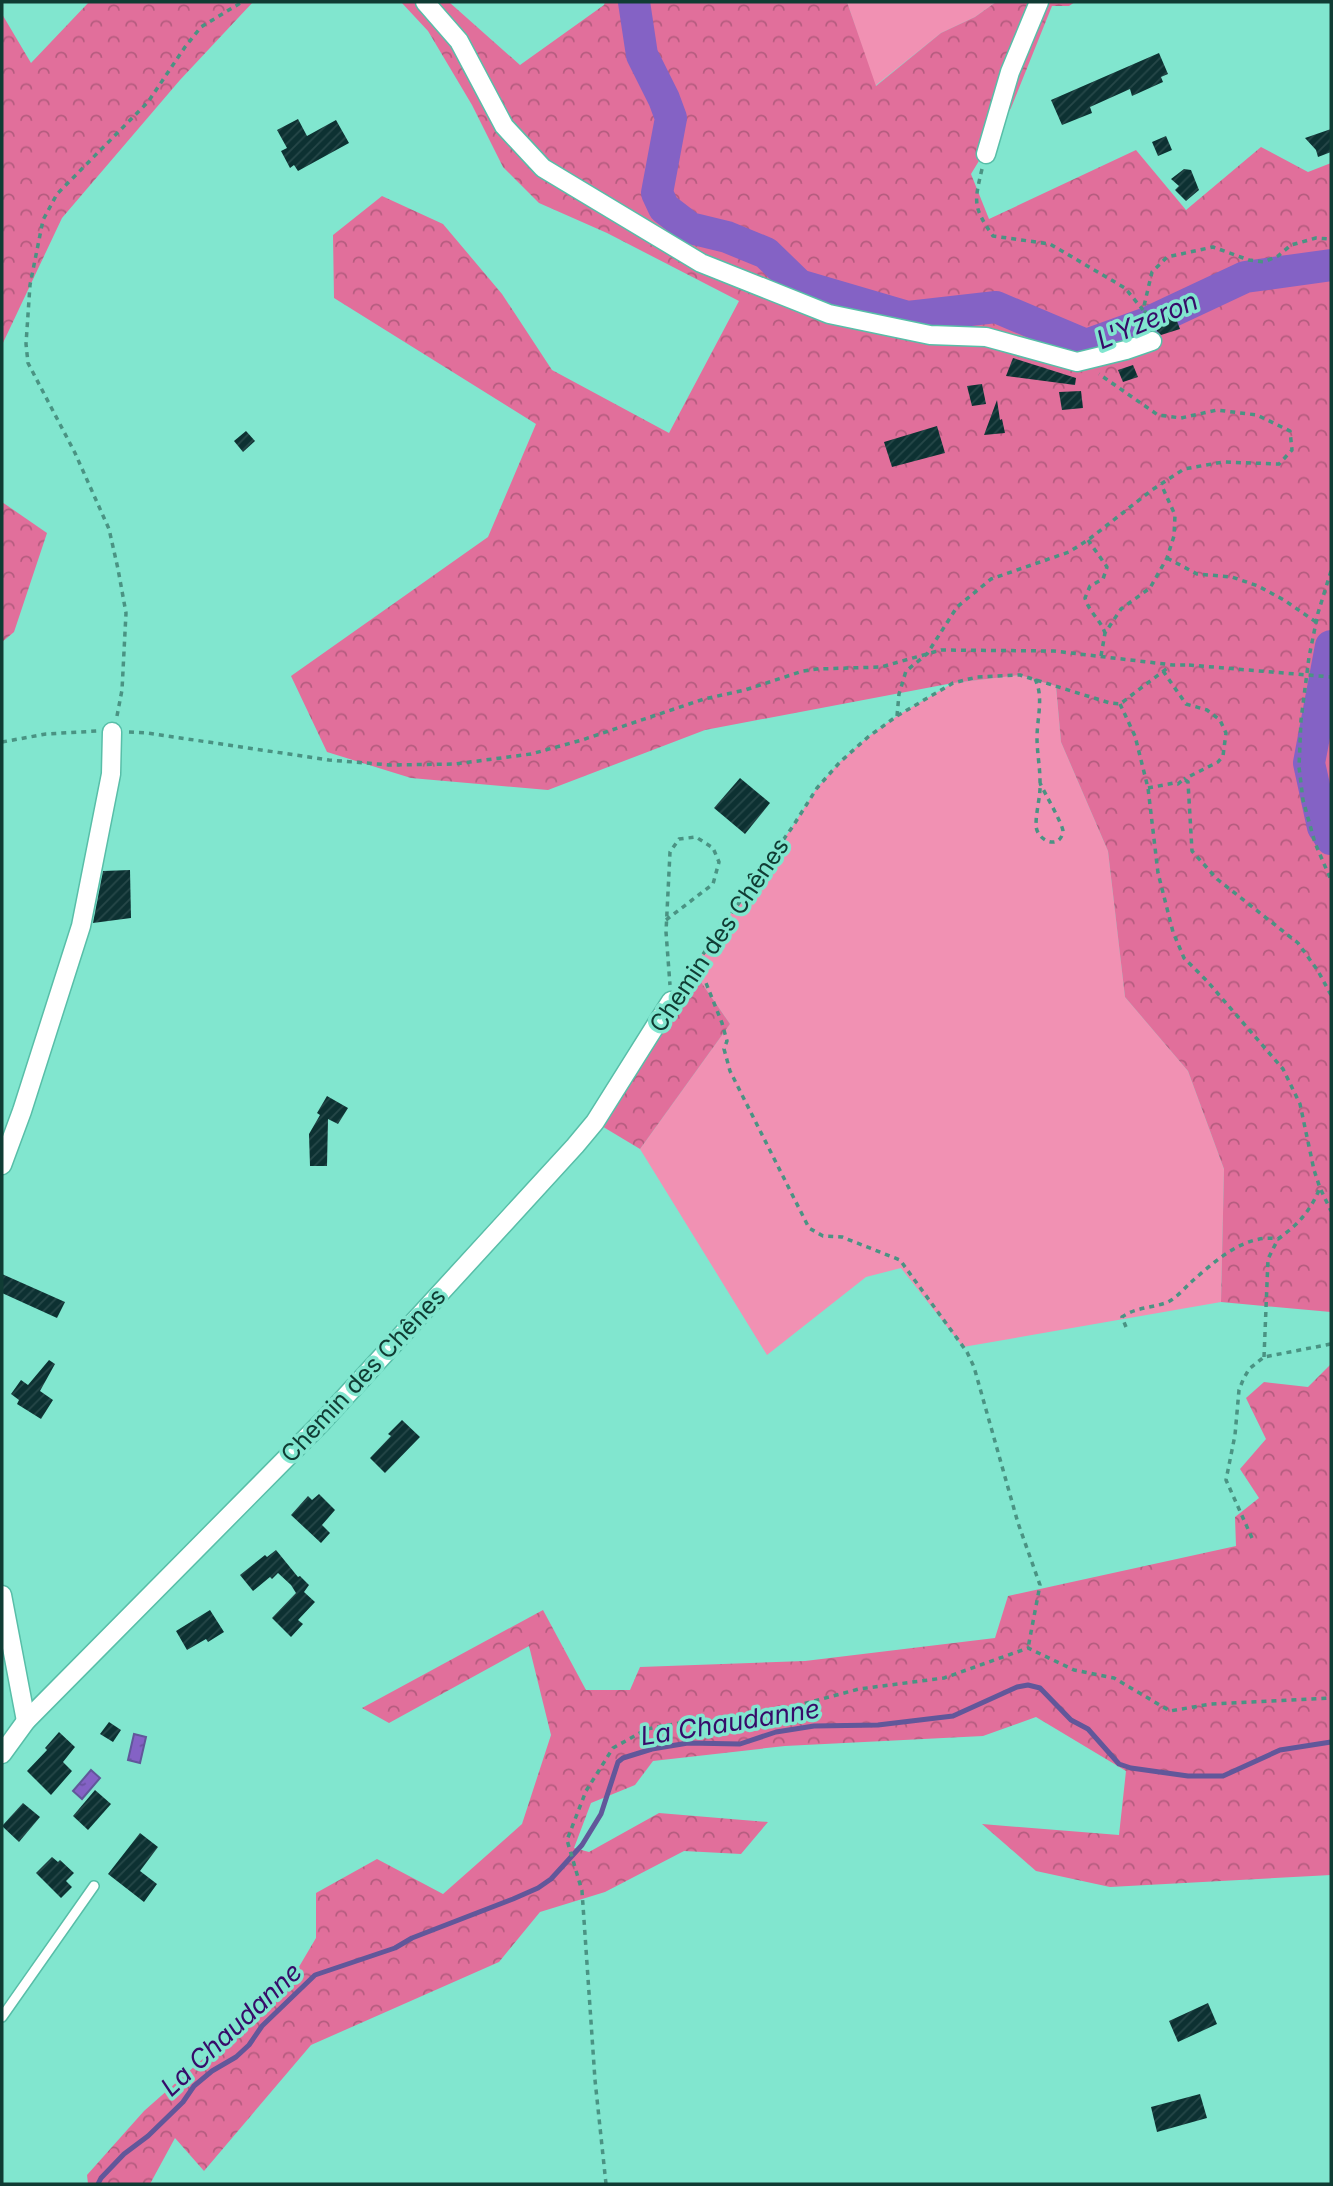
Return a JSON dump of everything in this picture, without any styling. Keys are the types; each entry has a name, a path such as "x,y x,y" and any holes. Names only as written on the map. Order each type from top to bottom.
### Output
{"street":[{"path":"425,2 458,41 504,126 543,167 701,263 829,314 930,335 986,337 1077,362 1153,341"},
{"path":"986,154 1010,72 1039,2"},
{"path":"2,1165 81,926 111,774 112,732"},
{"name":"Chemin des Chênes","path":"2,1754 26,1721 323,1421 575,1146 595,1122 671,1001"},
{"path":"2,1595 26,1721"}],"lane":[{"path":"2,2017 94,1886"}],"path":[{"path":"112,732 122,690 125,613 118,569 109,530 75,453 28,363 26,344 32,275 43,220 57,194 148,102 201,27 242,2"},
{"path":"986,154 975,199 979,216 993,236 1050,244 1125,288 1146,313 1144,306 1152,272 1167,257 1213,247 1264,262 1278,257 1291,245 1316,238 1331,239"},
{"path":"897,716 899,694 906,671 927,654 957,607 991,579 1069,552 1184,469 1223,462 1279,464 1292,450 1290,431 1257,415 1217,410 1181,418 1158,415 1077,362"},
{"path":"1101,656 1105,633 1121,609 1150,589 1167,558 1174,536 1175,515 1161,484"},
{"path":"1088,540 1107,567 1103,579 1090,586 1085,598 1088,609 1100,620 1105,633"},
{"path":"1167,558 1197,574 1232,577 1258,586 1316,622"},
{"path":"1331,571 1309,657 1301,720 1299,767 1303,800 1315,843 1331,880"},
{"path":"2,742 69,732 146,733 328,760 390,765 455,764 531,754 582,740 704,699 745,690 803,671 817,668 881,667 942,650 1042,651 1173,665 1331,677"},
{"path":"1173,665 1120,704 1135,736 1148,789 1158,873 1173,932 1184,958 1283,1069 1300,1104 1320,1188 1331,1211"},
{"path":"1148,789 1178,784 1188,776 1218,762 1223,756 1226,733 1220,720 1208,710 1186,704 1163,670"},
{"name":"Chemin des Chênes","path":"671,1001 817,788 840,762 897,716 953,683 977,677 1020,675 1120,704"},
{"path":"1035,679 1040,690 1037,739 1040,783 1036,826 1043,840 1051,842 1063,835 1063,825 1040,783"},
{"path":"1184,779 1188,782 1192,851 1217,879 1298,943 1331,995"},
{"path":"666,920 713,884 719,862 713,848 696,838 679,839 670,852 666,920 671,1001"},
{"path":"692,969 706,983 722,1023 727,1041 724,1049 730,1071 809,1228 823,1236 842,1237 900,1260 967,1352 974,1367 1018,1523 1040,1585 1028,1648"},
{"path":"1264,1357 1268,1259 1279,1239 1311,1209 1320,1188"},
{"path":"1126,1327 1122,1317 1129,1312 1170,1301 1218,1259 1249,1242 1266,1237 1279,1239"},
{"path":"1252,1538 1226,1480 1235,1435 1239,1390 1249,1369 1264,1357 1331,1344"},
{"path":"606,2184 595,2080 582,1891 567,1840 586,1791 613,1748 647,1728 685,1722 743,1720 859,1689 944,1678 1028,1648 1074,1670 1114,1678 1170,1711 1211,1704 1331,1698"}],"shaded area":[{"path":"847,2 996,2 975,17 941,33 875,86"},
{"path":"1020,675 1056,686 1061,742 1108,851 1125,997 1188,1071 1224,1169 1221,1302 963,1347 901,1268 866,1277 767,1355 640,1149 730,1024 692,969 817,788 840,762 897,716 953,683"}],"green space":[{"path":"89,2 253,2 180,80 62,218 2,345 2,14 31,63"},
{"path":"401,2 449,2 520,65 605,2 847,2 876,86 941,33 975,17 996,2 1075,2 1069,6 1052,6 1011,108 971,174 989,219 1136,150 1186,210 1261,147 1308,172 1331,163 1331,1312 1221,1302 1224,1169 1188,1071 1125,997 1108,851 1061,742 1056,686 1020,675 953,683 705,730 548,790 411,778 327,752 291,676 488,537 536,424 334,298 333,235 382,196 443,224 502,294 552,370 669,433 739,301 607,233 539,203 503,167 472,105 428,31"},
{"path":"2,502 47,533 14,632 2,642"},
{"path":"692,969 730,1024 640,1149 595,1122"},
{"path":"1331,1364 1331,1875 1110,1887 1036,1871 982,1824 1119,1835 1126,1771 1036,1717 983,1736 785,1746 653,1761 635,1785 591,1803 574,1848 589,1852 659,1813 768,1822 741,1854 684,1851 605,1892 540,1912 499,1962 311,2045 204,2171 175,2138 150,2184 88,2184 87,2175 144,2111 290,1982 316,1938 316,1893 377,1859 443,1894 522,1824 551,1735 529,1646 389,1723 362,1708 543,1610 586,1690 630,1690 640,1667 805,1661 995,1638 1008,1596 1236,1546 1235,1517 1259,1498 1240,1469 1266,1439 1246,1398 1264,1382 1308,1387"}],"water":[{"path":"134,1734 146,1737 140,1763 128,1760"},
{"path":"91,1770 100,1778 82,1799 73,1791"}],"building":[{"path":"1159,53 1168,74 1161,77 1163,82 1132,96 1130,89 1090,107 1092,113 1062,125 1051,100"},
{"path":"298,119 307,136 336,120 349,143 298,171 294,165 290,168 281,151 287,148 277,130"},
{"path":"1331,129 1331,152 1318,157 1316,150 1305,138"},
{"path":"1166,136 1172,150 1158,156 1152,142"},
{"path":"1184,169 1191,170 1199,190 1186,201 1175,190 1179,186 1171,179"},
{"path":"1174,313 1180,329 1161,335 1157,331 1156,321"},
{"path":"1013,358 1076,378 1075,385 1006,376"},
{"path":"1133,365 1138,377 1123,382 1118,370"},
{"path":"982,384 986,404 972,406 967,386"},
{"path":"1081,391 1083,408 1062,410 1059,392"},
{"path":"997,400 1005,433 984,435"},
{"path":"937,426 945,453 892,467 884,442"},
{"path":"246,431 255,441 243,452 234,441"},
{"path":"740,778 770,803 745,834 714,808"},
{"path":"130,870 131,918 93,923 103,871"},
{"path":"327,1096 348,1108 338,1124 328,1119 327,1166 310,1166 309,1134"},
{"path":"2,1274 65,1302 57,1318 2,1293"},
{"path":"49,1360 55,1364 40,1391 53,1400 41,1419 17,1404 19,1400 11,1394 21,1380 28,1385"},
{"path":"402,1420 420,1437 385,1473 370,1458"},
{"path":"319,1494 335,1510 322,1525 330,1533 321,1543 291,1515 308,1496 312,1500"},
{"path":"276,1550 298,1577 309,1585 304,1592 315,1602 298,1620 303,1624 291,1637 272,1618 296,1593 291,1585 278,1573 253,1591 240,1575 265,1555 267,1557"},
{"path":"210,1610 224,1632 187,1650 176,1631"},
{"path":"109,1722 121,1730 113,1742 100,1734"},
{"path":"59,1732 75,1747 63,1762 72,1771 51,1795 27,1771 47,1750 45,1748"},
{"path":"95,1790 111,1804 88,1830 73,1816"},
{"path":"23,1803 40,1817 19,1842 2,1826"},
{"path":"140,1833 158,1847 140,1871 157,1884 144,1902 108,1874"},
{"path":"52,1857 58,1862 60,1860 74,1873 66,1881 72,1887 61,1898 36,1873"},
{"path":"1208,2003 1217,2024 1178,2042 1169,2021"},
{"path":"1200,2094 1207,2118 1157,2132 1151,2107"}],"waterway":[{"name":"L'Yzeron","path":"634,2 642,55 671,118 657,193 664,208 690,228 727,237 766,253 799,285 908,317 996,307 1086,345 1147,323 1245,277 1331,265"},
{"name":"L'Yzeron","path":"1331,646 1309,763 1323,827 1331,839"},
{"name":"La Chaudanne","path":"98,2184 124,2154 148,2136 183,2102 194,2086 249,2045 262,2026 315,1975 395,1948 412,1938 538,1888 551,1879 582,1845 601,1814 618,1762 623,1758 652,1749 688,1743 740,1744 776,1732 814,1726 878,1725 953,1716 1017,1687 1028,1685 1040,1688 1071,1720 1088,1729 1119,1764 1131,1768 1188,1776 1223,1776 1280,1750 1331,1742"}]}
